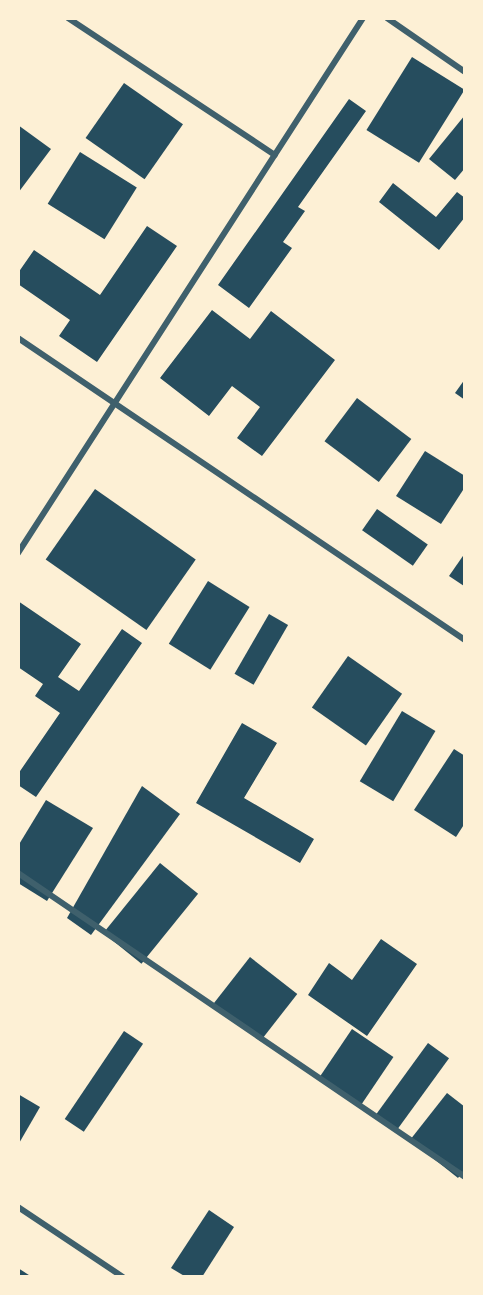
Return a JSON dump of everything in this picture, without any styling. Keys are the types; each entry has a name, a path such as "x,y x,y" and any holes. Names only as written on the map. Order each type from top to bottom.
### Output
{"street":[{"path":"68,18 275,155"},
{"path":"18,554 363,18"},
{"path":"387,18 465,72"},
{"path":"18,338 465,640"},
{"path":"18,873 465,1177"},
{"path":"18,1207 123,1277"}],"building":[{"path":"412,57 465,90 419,163 366,130"},
{"path":"124,83 183,124 145,179 86,138"},
{"path":"349,99 366,111 298,207 305,211 283,242 292,248 249,308 218,285"},
{"path":"465,115 465,168 455,180 429,159"},
{"path":"18,125 51,149 18,193"},
{"path":"80,152 137,188 104,239 48,204"},
{"path":"393,183 436,217 457,192 465,198 465,217 439,250 379,202"},
{"path":"147,226 177,246 97,362 59,336 70,320 18,284 18,273 34,250 100,295"},
{"path":"212,310 250,339 271,311 335,360 262,456 237,438 260,407 232,386 209,416 160,378"},
{"path":"465,379 465,400 455,393"},
{"path":"357,398 411,439 379,482 325,441"},
{"path":"425,451 465,476 465,487 441,524 396,496"},
{"path":"95,489 196,560 146,630 46,559"},
{"path":"377,509 428,545 413,566 362,530"},
{"path":"465,553 465,584 464,586 449,576"},
{"path":"208,581 250,607 210,670 169,644"},
{"path":"18,601 81,644 58,677 79,691 122,629 142,643 36,797 18,785 18,774 60,713 35,696 43,684 18,667"},
{"path":"269,614 288,625 254,685 234,674"},
{"path":"348,656 402,694 366,745 312,708"},
{"path":"402,711 435,731 393,801 360,781"},
{"path":"242,723 277,743 244,798 314,839 300,863 196,803"},
{"path":"454,749 465,756 465,823 456,837 414,810"},
{"path":"142,786 180,814 91,935 67,918"},
{"path":"46,800 93,828 47,901 18,883 18,846"},
{"path":"160,863 198,894 141,964 103,933"},
{"path":"381,939 417,964 367,1036 308,995 329,963 352,980"},
{"path":"250,957 297,994 260,1041 213,1004"},
{"path":"352,1029 393,1057 360,1107 318,1079"},
{"path":"124,1031 143,1044 84,1132 65,1119"},
{"path":"428,1043 449,1058 397,1130 376,1115"},
{"path":"447,1093 465,1107 465,1169 458,1178 410,1140"},
{"path":"18,1094 40,1107 18,1145"},
{"path":"209,1210 234,1227 202,1277 186,1277 171,1268"},
{"path":"18,1268 32,1277 18,1277"}]}
